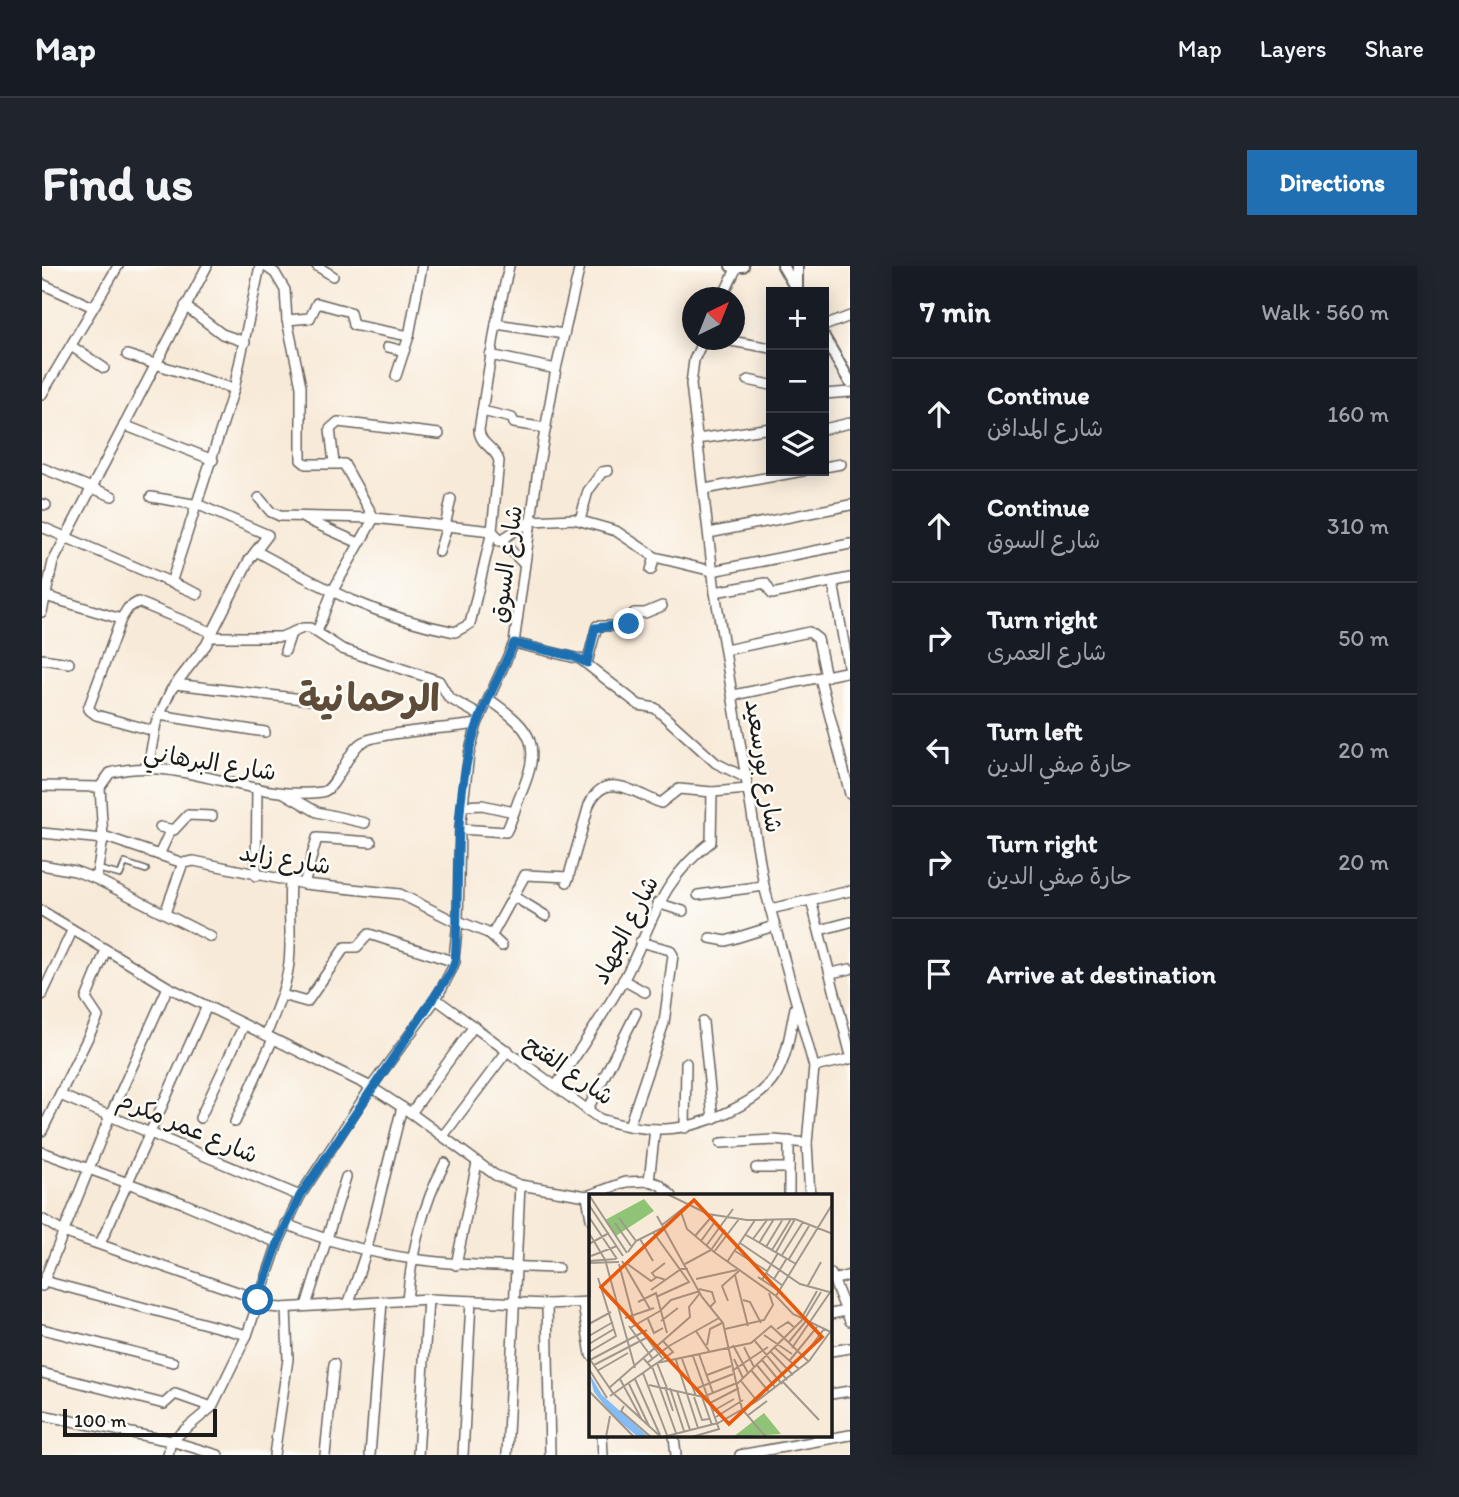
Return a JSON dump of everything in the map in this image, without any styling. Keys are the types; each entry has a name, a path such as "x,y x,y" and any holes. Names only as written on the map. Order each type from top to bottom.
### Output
{"street":[{"path":"42,394 118,266"},
{"path":"42,612 48,572 207,266"},
{"path":"171,583 199,505 234,388 263,266 275,273 285,290 287,320 301,386 300,456 306,464 337,463 347,467 374,518"},
{"path":"317,266 333,276"},
{"path":"396,376 409,336 422,266"},
{"path":"256,551 366,609 410,624 456,632 464,630 473,616 492,531 499,458 480,438 490,355 509,266"},
{"name":"شارع السوق","path":"212,1406 247,1335 278,1243 300,1196 371,1087 436,999 455,962 460,829 469,754 479,720 514,643 530,521 556,369 580,266"},
{"path":"731,266 743,266"},
{"path":"783,266 795,287"},
{"path":"797,266 797,287"},
{"path":"727,287 737,267"},
{"path":"42,284 93,307"},
{"path":"287,320 310,318 317,303 350,313 353,325 409,336"},
{"path":"185,306 222,334 245,342"},
{"path":"829,324 850,316"},
{"path":"496,324 564,334"},
{"path":"745,343 766,347"},
{"path":"71,346 104,368"},
{"path":"388,347 404,351"},
{"path":"829,348 850,382"},
{"name":"شارع بورسعيد","path":"698,350 691,376 715,592 765,886 795,1008 814,1067 807,1143 810,1194"},
{"path":"127,355 234,388"},
{"path":"490,355 556,369"},
{"path":"748,380 766,384"},
{"path":"829,394 850,392"},
{"path":"482,411 512,417 514,424 546,428"},
{"path":"337,463 330,429 338,422 439,434"},
{"path":"829,428 850,423"},
{"path":"124,425 213,460"},
{"path":"698,439 766,429"},
{"path":"829,466 841,464"},
{"path":"42,468 112,496"},
{"path":"580,520 588,491 602,472 608,471"},
{"path":"705,489 776,476"},
{"path":"148,767 159,715 175,684 212,635 256,551 268,535 199,505 151,498"},
{"path":"259,498 271,512 280,516 374,518 492,531 524,564"},
{"path":"439,552 451,499"},
{"path":"709,533 850,505"},
{"path":"298,515 359,543"},
{"path":"317,632 332,592 374,518"},
{"path":"499,541 530,521 580,520 616,531 655,557 712,571 850,544"},
{"path":"42,527 198,594"},
{"path":"651,570 655,557"},
{"path":"715,592 766,583 772,594 850,578"},
{"path":"734,695 850,671 833,582"},
{"path":"43,595 121,619"},
{"path":"154,731 96,715 88,709 121,619 128,608 138,602 212,635 281,637 303,628 317,632 342,649 439,681 449,698 479,720"},
{"path":"587,663 597,626 625,626 634,613 645,613 662,606"},
{"path":"726,650 809,632 818,639 823,677 850,794"},
{"path":"285,652 291,633"},
{"path":"514,643 572,656 587,663 639,705 654,708 716,763 746,778"},
{"path":"42,659 69,663"},
{"path":"175,684 311,700"},
{"path":"460,829 505,832 531,771 529,737 520,723 489,700"},
{"path":"159,715 265,732"},
{"name":"شارع البرهاني","path":"100,787 110,773 148,767 282,792 322,792 331,787 344,764 364,741 479,720"},
{"path":"502,946 492,935 523,877 528,874 568,880 589,805 599,790 617,783 661,803 678,789 712,792 748,789"},
{"path":"42,786 100,787 103,838 96,879"},
{"path":"256,876 257,788"},
{"path":"282,792 317,812 365,823"},
{"name":"شارع الجهاد","path":"556,1086 623,980 657,903 670,881 712,840 712,792"},
{"path":"463,806 482,805 514,812"},
{"path":"160,827 175,830 188,815 212,816"},
{"path":"159,855 171,830"},
{"name":"شارع زايد","path":"42,833 103,838 183,863 194,861 290,882 400,894 492,935"},
{"path":"303,884 317,838 371,842"},
{"path":"165,913 183,863"},
{"path":"42,865 75,871 96,879 211,937"},
{"path":"235,1122 270,1037 282,995 289,961 287,917 290,882"},
{"path":"698,895 765,886"},
{"path":"770,909 850,891"},
{"path":"513,896 546,916"},
{"path":"811,900 850,1052"},
{"path":"657,903 683,911"},
{"path":"42,911 168,987 371,1087 411,1113 477,1163 520,1185 587,1196 589,1208"},
{"path":"820,930 850,922"},
{"path":"710,938 726,941 774,926"},
{"path":"42,995 72,931"},
{"path":"282,995 307,1002 345,947 357,947 370,934 455,962"},
{"path":"629,1126 664,1023 673,955 670,950 640,942"},
{"path":"42,1131 98,1017 86,999 106,950"},
{"path":"831,974 850,970"},
{"path":"623,980 645,992"},
{"path":"168,987 110,1116 43,1283 247,1335"},
{"name":"شارع الفتح","path":"436,999 600,1119 655,1129 685,1128 713,1119 750,1101 775,1077 784,1056 795,1008"},
{"path":"100,1244 207,1006"},
{"path":"587,1111 636,1013"},
{"path":"704,1022 713,1119"},
{"path":"200,1118 244,1025"},
{"path":"411,1113 474,1026"},
{"path":"443,1136 508,1050"},
{"path":"814,1067 850,1059"},
{"path":"685,1128 686,1063"},
{"name":"شارع عمر مكرم","path":"60,1096 300,1196"},
{"path":"349,1301 366,1252 402,1107"},
{"path":"649,1181 655,1129"},
{"path":"789,1140 789,1194"},
{"path":"721,1143 789,1140 807,1143"},
{"path":"42,1152 88,1171 127,1182 278,1243"},
{"path":"407,1300 411,1259 425,1206 445,1163"},
{"path":"456,1265 477,1163"},
{"path":"756,1168 789,1168"},
{"path":"306,1306 346,1177"},
{"path":"593,1194 626,1182 649,1181 659,1184 670,1194"},
{"path":"507,1455 520,1185"},
{"path":"42,1219 63,1232 257,1303 286,1308 349,1301 428,1299 587,1303 589,1329"},
{"path":"286,1224 325,1240 366,1252 456,1265 558,1268"},
{"path":"848,1316 846,1299 833,1283 850,1275"},
{"path":"418,1455 428,1299"},
{"path":"463,1455 471,1301"},
{"path":"370,1455 382,1302"},
{"path":"547,1304 550,1455"},
{"path":"274,1455 288,1359 286,1308"},
{"path":"42,1329 173,1362"},
{"path":"832,1350 850,1348"},
{"path":"325,1455 334,1364"},
{"path":"42,1373 164,1404 175,1394 212,1406"},
{"path":"832,1394 850,1391"},
{"path":"168,1455 170,1441 212,1406"},
{"path":"42,1415 170,1441 218,1455"},
{"path":"740,1455 850,1435"}],"lane":[{"path":"98,869 120,875 125,863 146,870"}],"district":[{"name":"الرحمانية","path":"369,698"}],"route":[{"path":"258,1300 278,1243 318,1165 436,999 455,962 460,829 469,754 477,724 514,643 572,656 587,663 595,628 599,625 629,624"}]}
